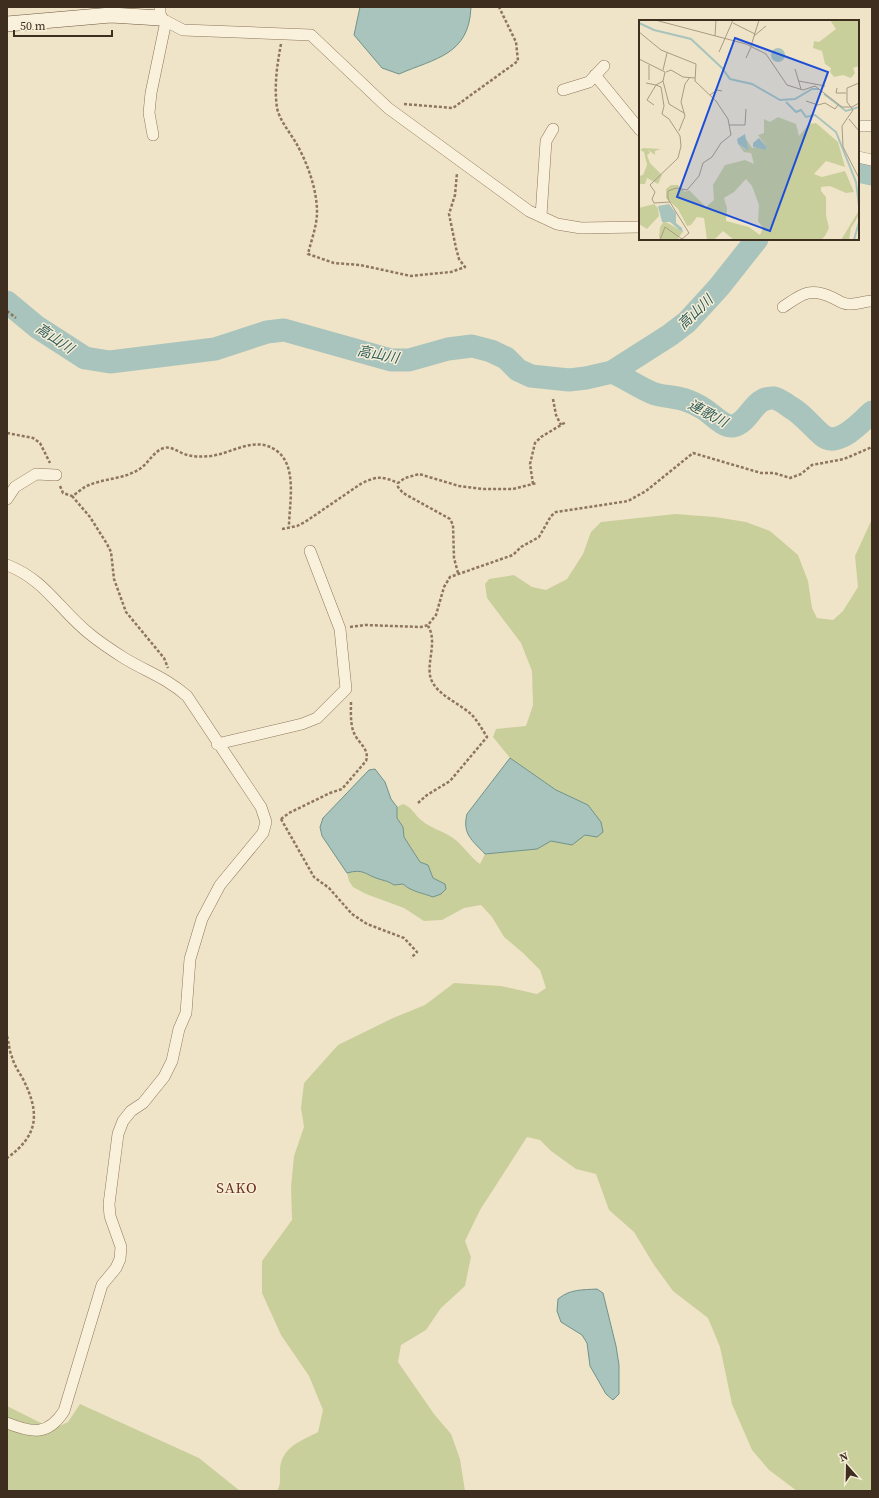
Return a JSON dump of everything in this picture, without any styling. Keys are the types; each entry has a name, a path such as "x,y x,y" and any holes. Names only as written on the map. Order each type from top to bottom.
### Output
{"street":[{"path":"7,24 111,15 162,16 182,30 311,35 388,108 529,211 557,224 581,228 639,227"},
{"path":"153,135 149,113 162,16"},
{"path":"562,90 590,82 604,66"},
{"path":"595,75 639,129"},
{"path":"859,126 872,126"},
{"path":"541,216 546,141 553,129"},
{"path":"859,157 872,160"},
{"path":"783,306 804,293 814,292 824,294 843,304 849,305 872,301"},
{"path":"7,499 15,487 36,474 56,475"},
{"path":"218,744 302,724 316,718 346,689 340,629 335,611 310,551"},
{"path":"7,565 27,574 39,582 90,634 125,659 170,682 187,696 260,807 266,822 259,839 220,885 202,919 190,959 186,1013 179,1029 172,1060 164,1077 143,1103 131,1111 123,1121 118,1134 109,1204 110,1216 121,1247 120,1259 116,1268 107,1277 100,1291 64,1411 56,1424 44,1429 28,1430 7,1423"}],"path":[{"path":"388,108 406,104 453,108 518,61 516,42 499,7"},
{"path":"282,34 275,78 277,109 282,123 296,143 307,167 314,195 317,213 308,254 334,263 360,265 411,276 451,272 465,267 459,259 449,214 455,195 458,159"},
{"path":"7,311 16,318"},
{"path":"553,400 556,415 561,425"},
{"path":"533,484 530,464 535,443 541,437 566,422"},
{"path":"7,433 33,438 40,443 63,493 72,496 90,517 111,552 114,579 126,612 164,658 169,673 170,682"},
{"path":"72,496 88,486 124,476 140,469 157,452 165,448 174,449 184,454 197,457 212,456 258,443 277,451 284,459 289,469 290,482 288,527"},
{"path":"340,629 365,625 428,626 436,615 448,580 458,573 513,555 521,547 539,537 551,516 556,512 614,504 638,497 693,453 761,473 774,473 790,478 801,474 812,465 844,459 872,447"},
{"path":"398,483 412,475 419,474 459,486 483,489 513,489 537,483"},
{"path":"282,529 297,526 305,522 362,483 372,478 382,476 398,483"},
{"path":"398,483 398,487 403,493 450,519 453,525 454,558 458,573"},
{"path":"418,803 450,781 487,737 472,715 458,706 433,683 431,669 433,644 431,630 428,626"},
{"path":"266,822 281,819 289,813 330,793 342,789 366,761 366,751 353,732 351,694 346,689"},
{"path":"281,819 314,877 329,888 357,917 367,924 404,938 410,943 417,952 411,958"},
{"path":"7,1036 12,1057 33,1104 35,1118 33,1130 26,1142 7,1158"}],"green space":[{"path":"675,514 715,517 746,522 770,531 798,555 808,581 812,608 817,618 833,620 843,611 858,587 855,556 872,519 872,1491 797,1491 769,1470 752,1450 732,1404 720,1347 708,1318 673,1291 654,1265 634,1232 609,1210 596,1174 576,1169 551,1151 540,1140 527,1137 480,1210 465,1241 471,1257 465,1286 441,1308 426,1330 401,1345 398,1362 434,1414 451,1434 460,1459 465,1491 277,1491 280,1484 281,1462 284,1456 293,1446 318,1432 323,1410 309,1376 281,1335 262,1293 262,1261 292,1220 291,1187 294,1156 304,1127 301,1108 304,1083 338,1045 393,1018 425,1005 454,983 501,986 537,994 546,988 540,970 504,937 492,917 481,905 464,908 442,920 424,921 404,908 366,894 353,887 349,881 347,873 357,871 361,872 394,885 403,884 414,891 433,897 445,884 433,878 428,865 420,862 404,837 403,827 397,818 397,807 403,804 411,809 425,823 453,838 480,864 485,854 537,849 551,841 572,845 585,835 597,837 588,805 556,790 510,758 493,737 496,729 526,726 533,705 532,671 521,643 487,598 485,584 489,579 514,575 532,587 546,590 567,579 583,554 591,532 601,522"},
{"path":"80,1404 199,1458 240,1491 7,1491 7,1406 53,1429 68,1422"}],"water":[{"path":"360,7 471,7 469,23 464,35 457,45 438,58 399,74 382,68 354,35"},
{"path":"510,758 556,790 588,805 601,822 603,832 597,837 585,835 572,845 551,841 537,849 485,854 467,832 467,814"},
{"path":"375,769 385,782 391,799 397,807 397,818 403,827 404,837 420,862 428,865 433,878 445,884 446,889 441,894 433,897 414,891 403,884 394,885 361,872 357,871 347,873 322,836 320,827 323,818 369,770"},
{"path":"597,1289 603,1293 619,1365 619,1394 613,1400 606,1394 590,1366 587,1343 582,1335 561,1322 557,1311 558,1299 567,1293"}],"waterway":[{"name":"高山川","path":"859,171 872,174"},
{"name":"高山川","path":"7,302 37,327 85,358 110,362 215,349 267,332 284,330 391,360 409,360 448,349 472,346 491,351 506,358 518,370 531,376 569,380 612,372 670,335 687,322 719,287 756,240"},
{"name":"連歌川","path":"612,372 655,394 692,403 704,409 729,426 739,424 761,401 774,398 778,399 799,413 822,435 828,438 835,439 842,437 856,427 872,412"}],"district":[{"name":"SAKO","path":"237,1187"}]}
